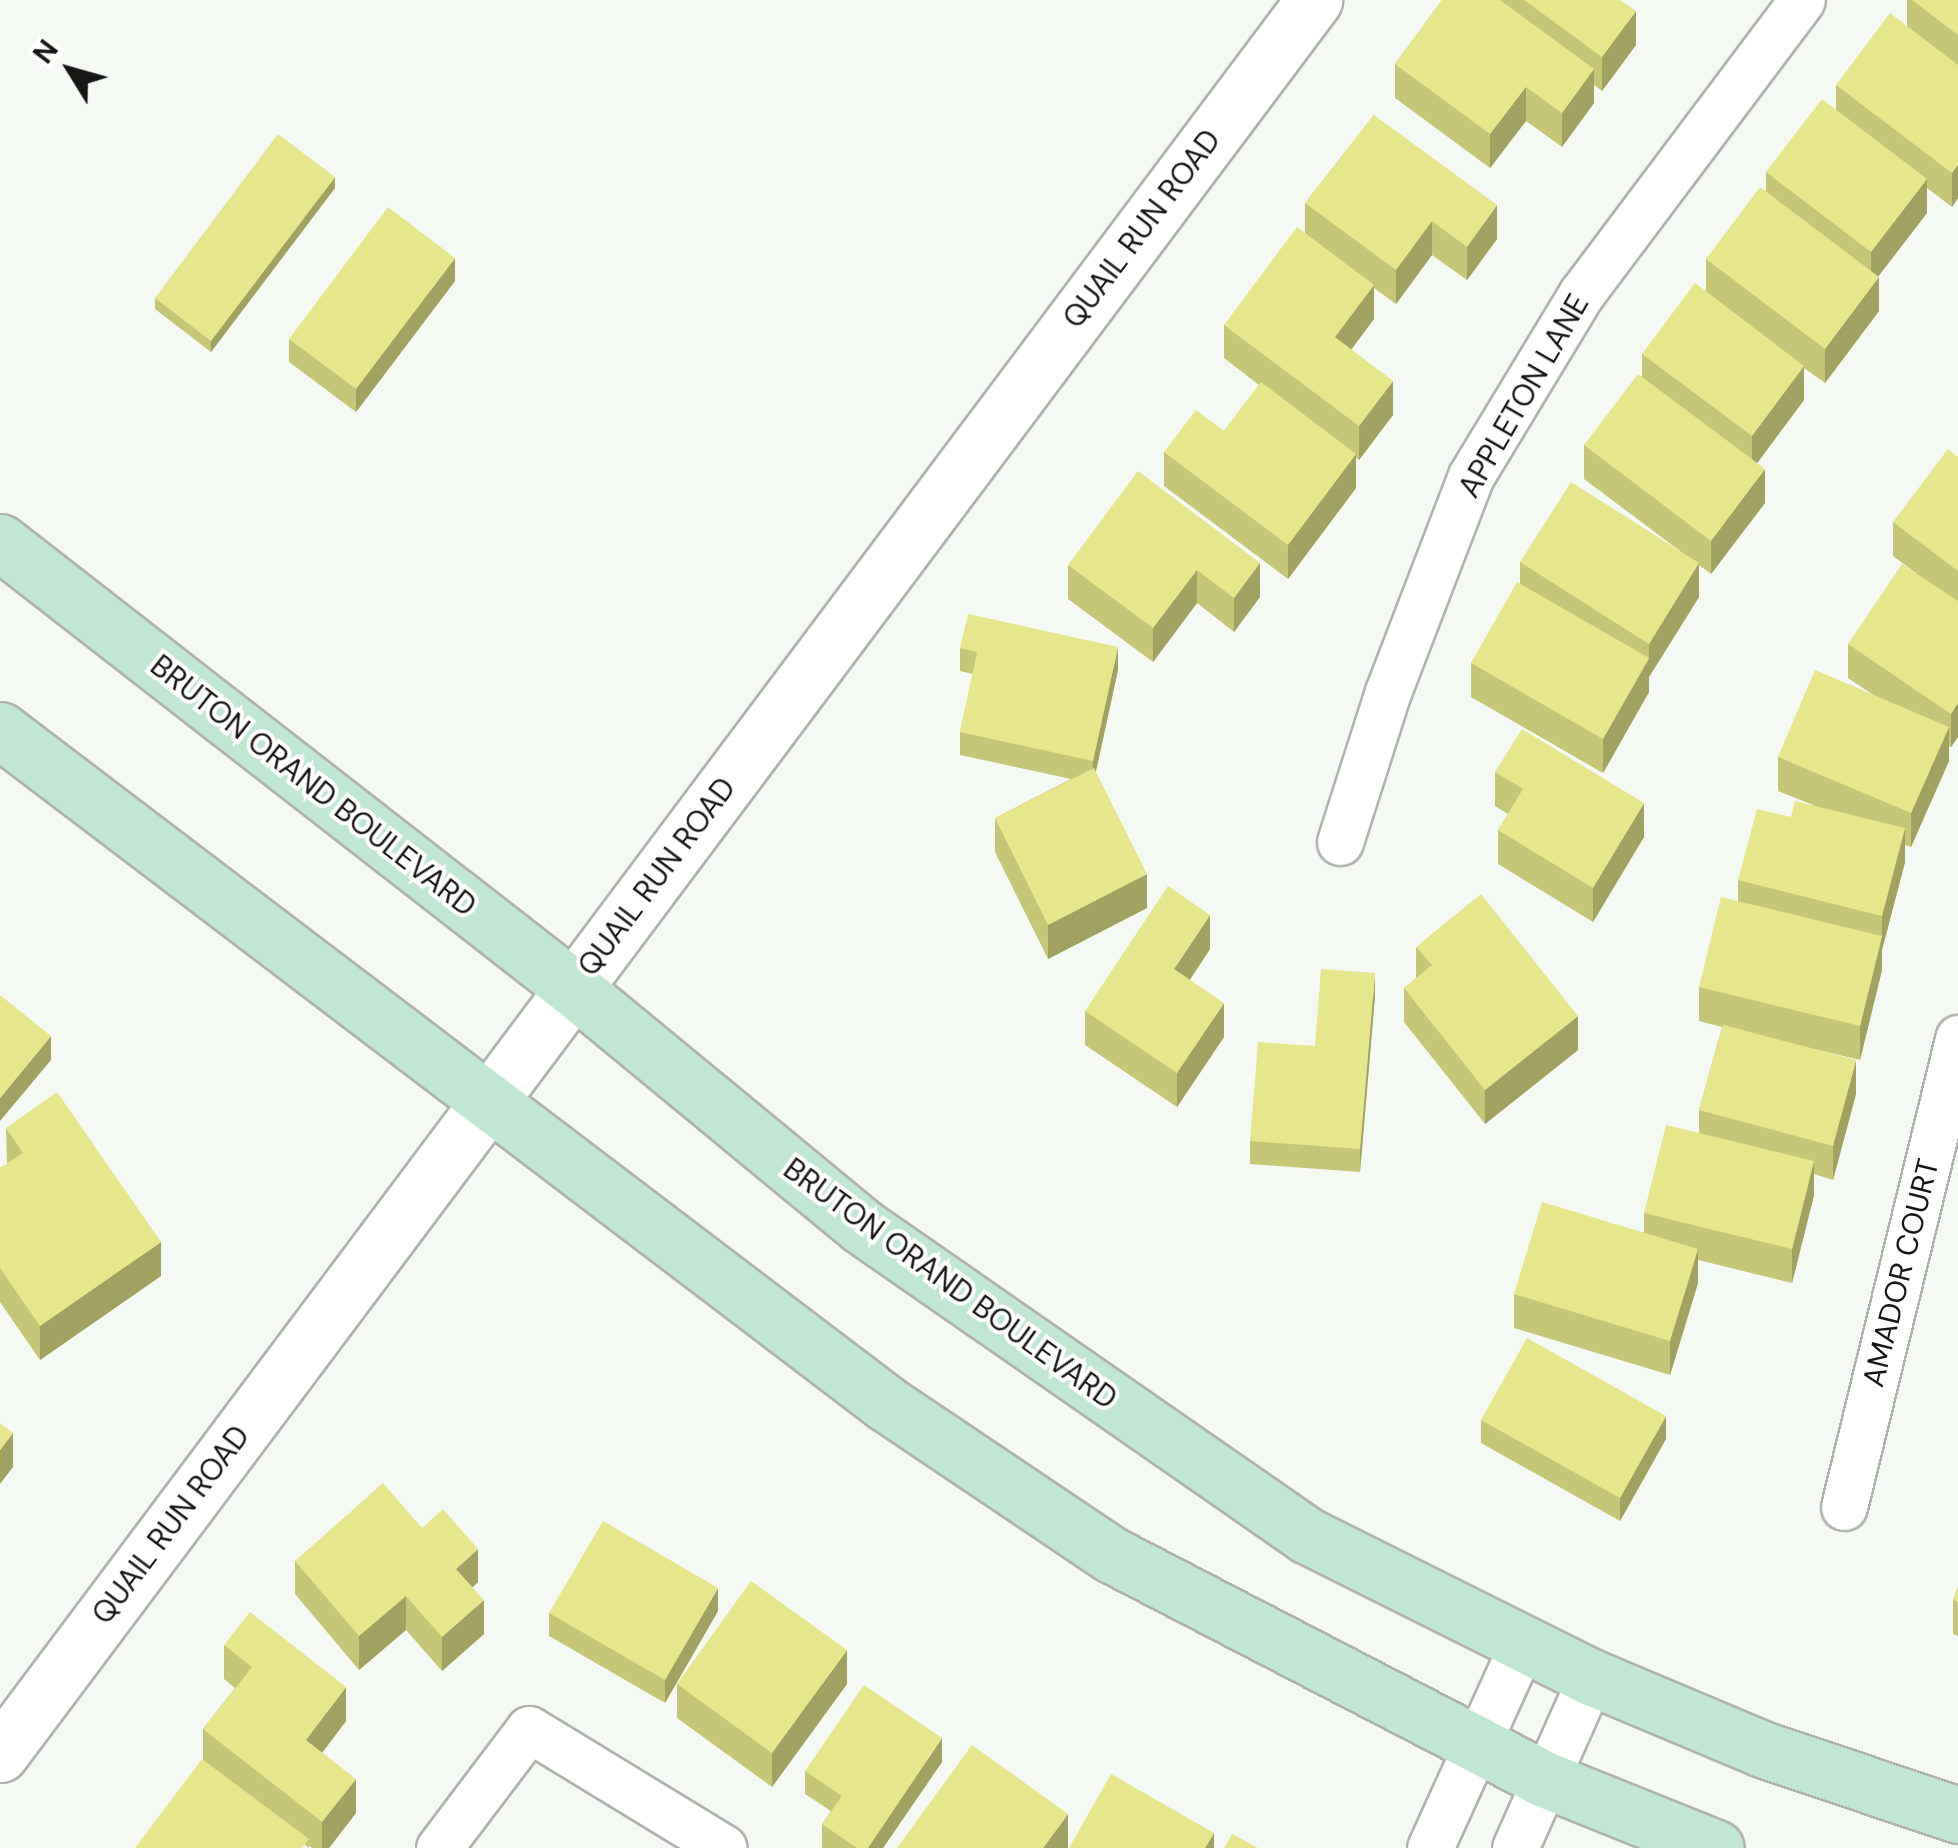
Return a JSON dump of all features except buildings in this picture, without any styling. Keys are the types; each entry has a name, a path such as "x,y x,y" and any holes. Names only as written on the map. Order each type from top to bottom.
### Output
{"main road":[{"name":"BRUTON ORAND BOULEVARD","path":"0,542 573,988 860,1225 1308,1536 1521,1646 1591,1677 1762,1750 1958,1815"},
{"path":"0,730 491,1098 887,1404 1112,1555 1243,1628 1544,1778 1716,1848"}],"street":[{"name":"QUAIL RUN ROAD","path":"0,1754 1314,0"},
{"name":"APPLETON LANE","path":"1340,842 1388,692 1471,476 1582,292 1802,0"},
{"name":"AMADOR COURT","path":"1844,1507 1958,1038"},
{"path":"1430,1848 1521,1646"},
{"path":"1515,1848 1591,1677"},
{"path":"439,1848 529,1728 724,1848"}]}
